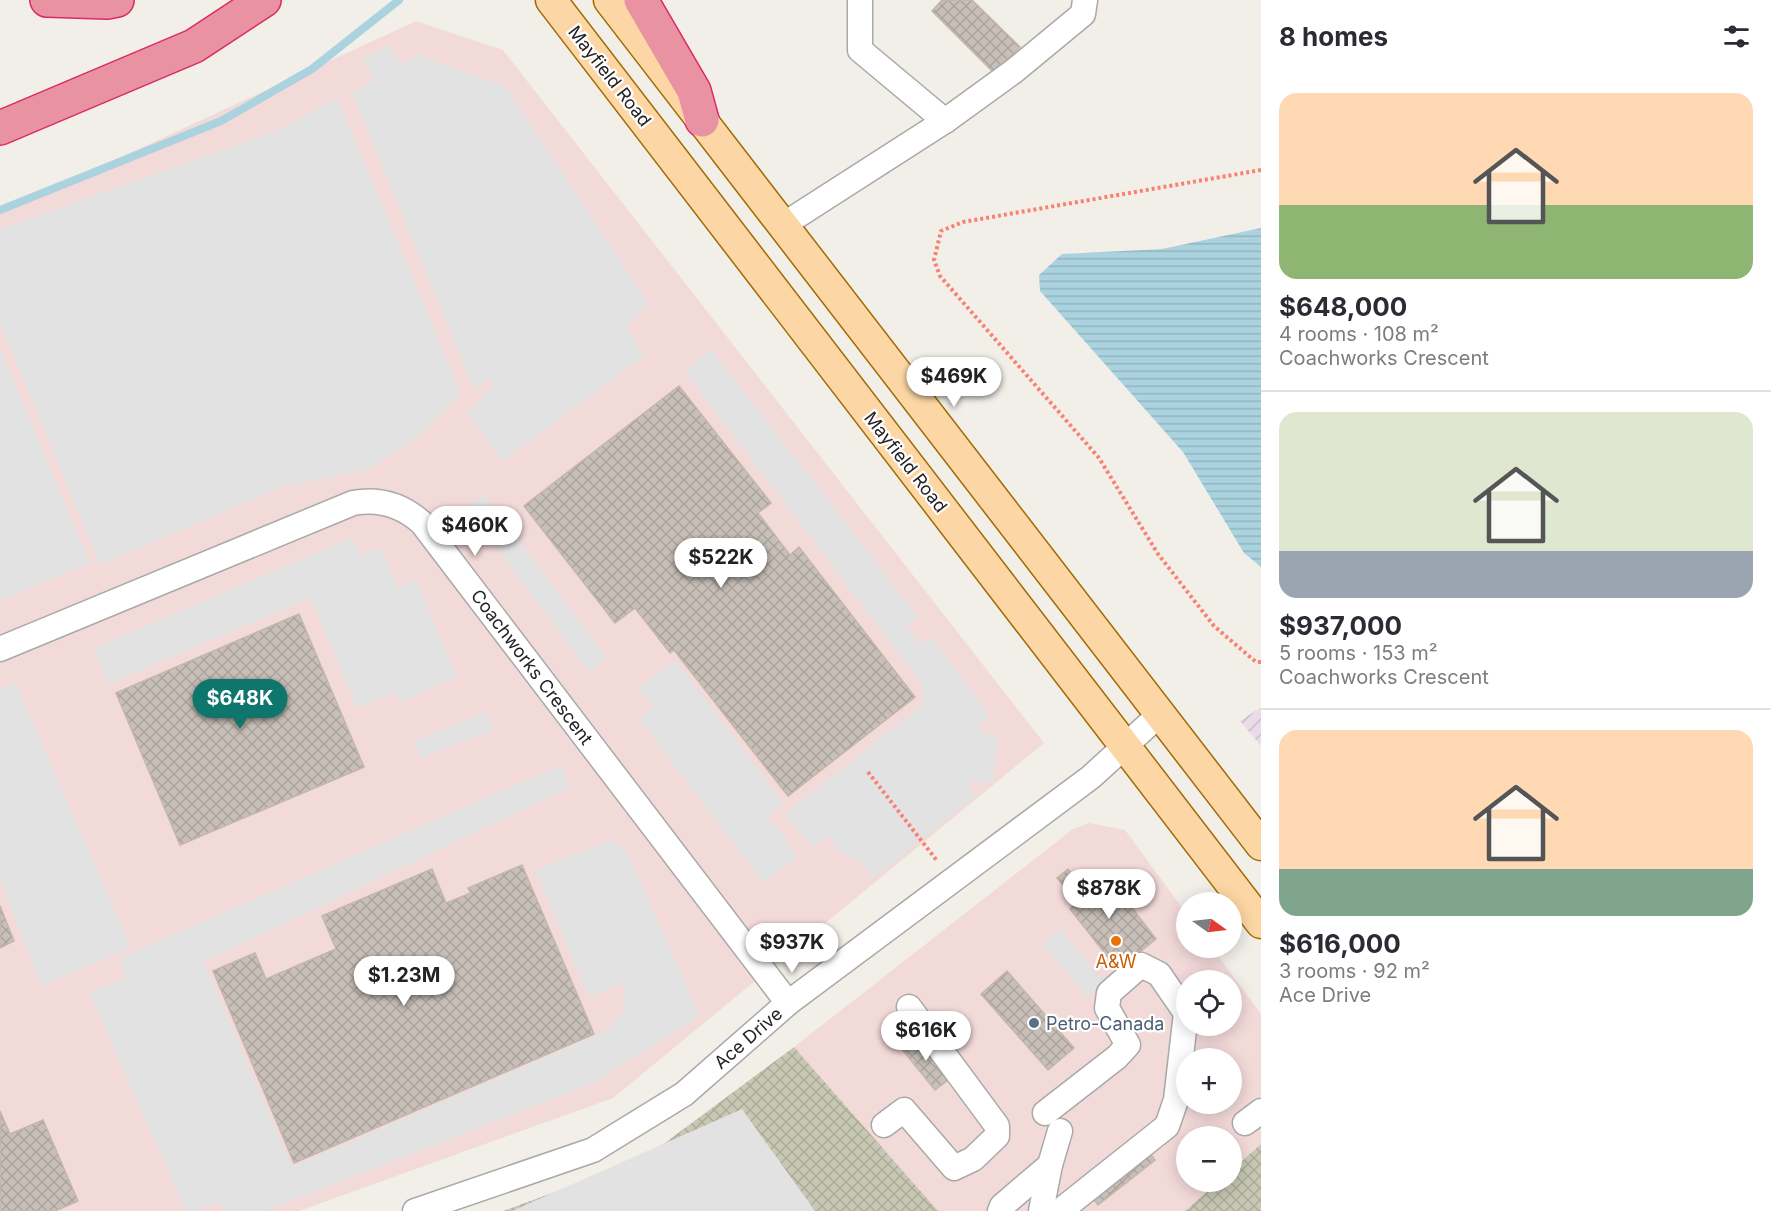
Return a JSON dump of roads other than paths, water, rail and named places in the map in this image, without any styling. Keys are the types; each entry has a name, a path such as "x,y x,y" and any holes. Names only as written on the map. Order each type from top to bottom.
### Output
{"highway":[{"path":"47,0 107,2 117,0"},
{"path":"0,128 194,46 264,0"},
{"path":"641,0 694,91 702,120"}],"main road":[{"name":"Mayfield Road","path":"551,0 1261,923"},
{"path":"609,0 1261,845"}],"street":[{"path":"860,0 860,50 945,121"},
{"path":"783,225 945,121 1014,71 1083,14 1085,0"},
{"name":"Coachworks Crescent","path":"0,649 352,503 377,501 402,508 422,523 788,1003"},
{"name":"Ace Drive","path":"415,1211 593,1150 684,1094 788,1003 1091,777 1159,715"},
{"path":"1045,1113 1117,1057 1128,1045 1107,1008 1109,993 1141,965 1159,974 1185,1013 1176,1100 1167,1126 1060,1211"},
{"path":"884,1125 904,1110 954,1168 973,1159 997,1136 997,1126 909,1007"},
{"path":"1041,1211 1060,1131"},
{"path":"1000,1211 1002,1206 1050,1166"}],"water":[{"path":"1261,228 1261,567 1244,553 1183,452 1040,291 1039,275 1062,254 1162,249"}],"waterway":[{"path":"0,210 221,121 312,69 399,0"}],"place":[{"name":"A&W","path":"1116,941"},
{"name":"Petro-Canada","path":"1034,1023"}]}
